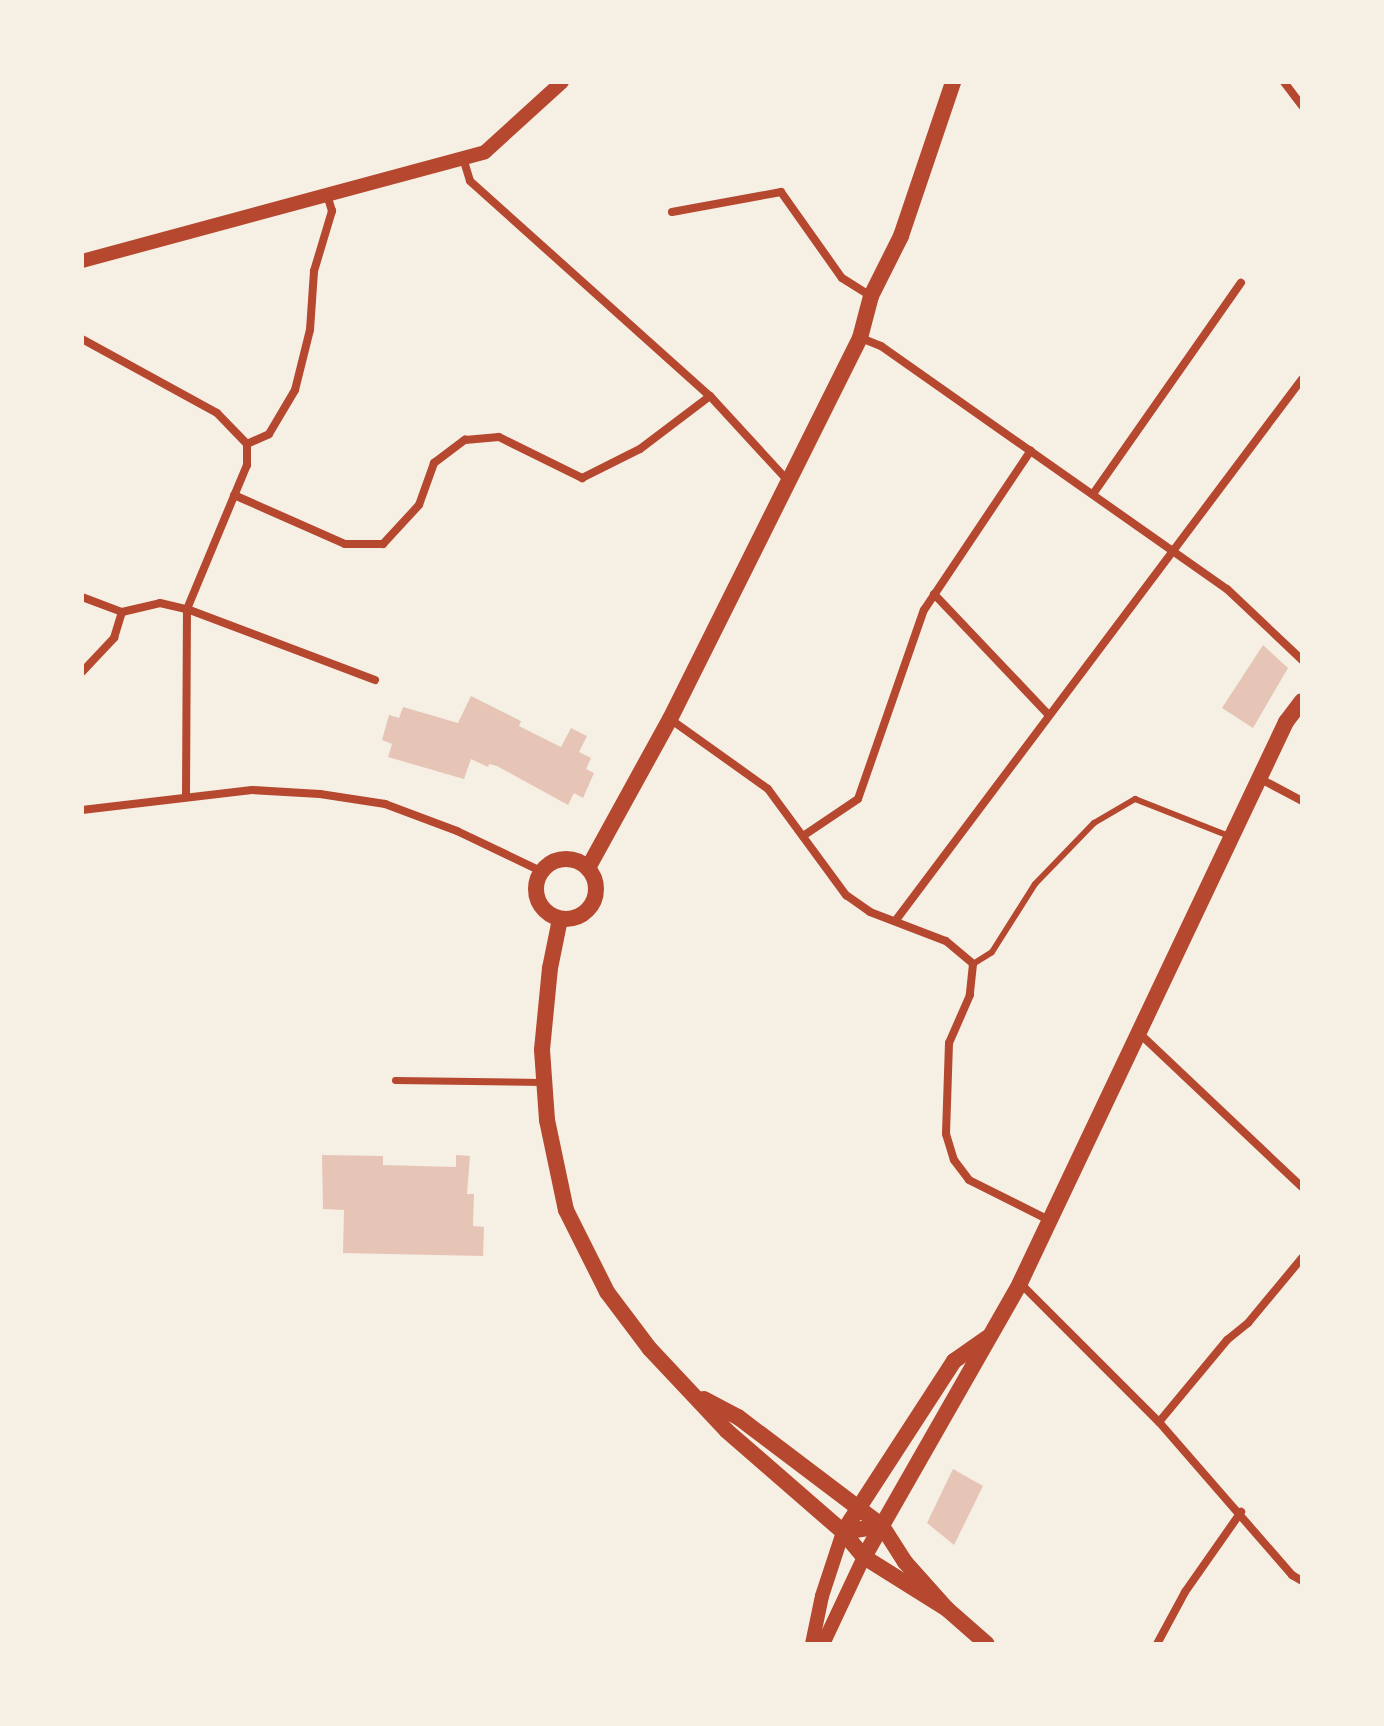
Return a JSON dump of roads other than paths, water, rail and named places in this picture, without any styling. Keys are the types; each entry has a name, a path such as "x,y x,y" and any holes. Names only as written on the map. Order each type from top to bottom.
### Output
{"main road":[{"path":"588,868 670,719 790,484 860,338 871,296 901,236 953,82"},
{"path":"864,1557 1020,1283 1286,722 1302,701"},
{"path":"564,859 573,859 588,868 596,888 589,908 581,915 560,919 539,904 535,887 541,871 564,859"},
{"path":"560,919 548,982 542,1050 543,1082 566,1210 607,1292 650,1349 727,1431 843,1532 864,1557 947,1609"},
{"path":"843,1532 856,1506 954,1361 992,1335"},
{"path":"697,1396 738,1417 882,1526 905,1562 947,1609 987,1644"},
{"path":"843,1532 882,1526"}],"street":[{"path":"82,261 485,152 562,82"},
{"path":"1284,82 1302,106"},
{"path":"463,158 470,181 710,396 790,484"},
{"path":"672,212 781,192 842,278 871,296"},
{"path":"247,444 269,434 295,390 310,330 314,271 332,211 327,195"},
{"path":"1093,494 1241,283"},
{"path":"860,338 881,346 1172,551 1253,611 1302,660"},
{"path":"82,339 217,413 247,444 247,465 187,609 186,795"},
{"path":"896,920 1302,379"},
{"path":"234,495 345,544 383,544 419,505 434,463 465,440 499,437 582,478 640,449 710,396"},
{"path":"803,836 858,799 924,610 1031,450"},
{"path":"934,594 1049,715"},
{"path":"82,597 122,612 160,603 187,609 375,680"},
{"path":"82,672 114,638 122,612"},
{"path":"670,719 768,789 846,895 870,912 946,941 973,964 970,995 949,1043 946,1134 954,1160 969,1180 1049,1220"},
{"path":"1259,778 1302,801"},
{"path":"82,810 186,795 252,790 320,794 385,804 457,831 541,871"},
{"path":"1139,1033 1302,1187"},
{"path":"395,1080 543,1082"},
{"path":"1159,1422 1227,1340 1248,1323 1302,1258"},
{"path":"1020,1283 1159,1422 1241,1512 1292,1575 1302,1581"},
{"path":"1157,1644 1185,1592 1241,1512"},
{"path":"812,1644 822,1596 843,1532"},
{"path":"823,1644 864,1557"}],"lane":[{"path":"973,964 992,952 1035,884 1094,823 1135,799 1232,837"}]}
